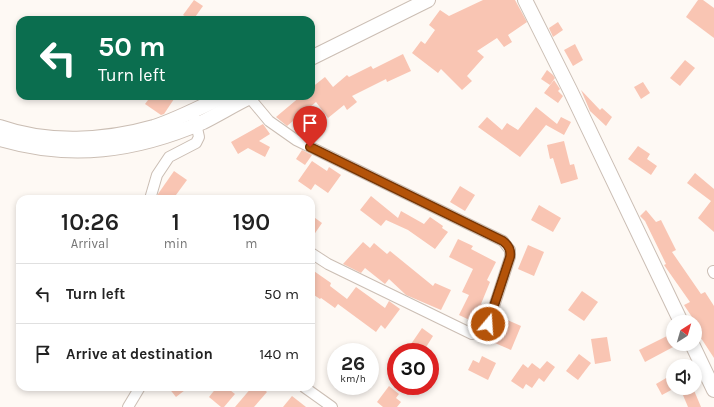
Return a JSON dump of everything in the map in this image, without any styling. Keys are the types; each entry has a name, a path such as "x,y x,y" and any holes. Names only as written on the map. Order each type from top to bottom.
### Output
{"main road":[{"path":"315,56 428,0"},
{"path":"525,0 570,90 678,315"},
{"path":"0,139 46,150 73,151 110,149 140,144 162,138 194,118 219,100"},
{"path":"0,127 52,138 112,136 194,118 242,100"},
{"path":"695,351 714,390"}],"street":[{"path":"252,100 269,121 296,140 503,241 510,250 510,257 488,324 485,330 472,334 328,264 315,256"},
{"path":"151,195 157,175 169,157 196,143 199,136 194,118"},
{"path":"128,407 138,391"},
{"path":"310,391 332,407"}],"building":[{"path":"194,0 203,6 196,16 183,15"},
{"path":"483,0 515,0 527,22 508,35 512,42 504,47 497,38 477,51 484,57 467,76 472,81 462,90 441,69 438,73 412,53 421,41 425,44 435,30 429,25 440,10 449,16"},
{"path":"698,0 703,0 714,8 714,38 686,17"},
{"path":"558,22 563,30 553,37 549,28"},
{"path":"575,44 583,60 573,66 564,50"},
{"path":"403,54 411,71 387,82 386,79 352,96 357,102 347,110 344,105 328,118 316,102 287,126 276,117 296,100 315,100 315,85 325,77 333,87 347,75 349,77 371,66 373,69"},
{"path":"685,60 695,68 680,86 670,78"},
{"path":"547,70 555,78 550,85 541,79"},
{"path":"554,80 560,89 558,91 563,96 558,103 544,93"},
{"path":"643,82 650,93 641,99 634,87"},
{"path":"581,90 600,110 602,108 612,117 606,126 590,111"},
{"path":"148,100 173,100 164,114 161,115 145,104"},
{"path":"536,107 557,124 561,117 571,122 564,135 546,125 520,157 478,127 487,117 502,130 507,123 518,130"},
{"path":"263,124 270,134 259,141 270,147 265,157 248,148 238,154 231,142"},
{"path":"564,141 570,165 574,164 578,179 561,184 553,158 550,159 547,145"},
{"path":"638,146 650,154 647,159 657,166 651,175 628,159"},
{"path":"302,150 312,155 305,165 296,159"},
{"path":"312,161 327,171 329,167 341,175 328,193 315,184 311,190 298,181"},
{"path":"174,171 187,180 176,195 158,194"},
{"path":"695,173 714,189 714,232 698,218 711,201 687,183"},
{"path":"460,186 475,195 465,211 450,202"},
{"path":"371,196 398,218 401,211 424,224 430,217 443,226 442,228 448,232 435,249 408,230 386,220 381,226 360,210"},
{"path":"539,205 561,218 553,232 531,220"},
{"path":"646,210 656,222 661,220 676,250 672,252 701,294 705,292 714,306 714,358 702,340 702,315 691,315 684,305 690,302 664,265 666,264 645,221 640,216"},
{"path":"315,218 322,223 315,233"},
{"path":"458,239 473,246 471,249 496,262 487,280 490,282 481,304 487,307 480,325 459,315 469,295 462,292 473,269 449,257"},
{"path":"363,242 370,248 374,243 387,254 390,251 433,286 435,283 451,290 441,310 406,295 389,279 385,284 365,268 361,273 343,264"},
{"path":"528,245 544,252 534,276 518,269"},
{"path":"315,272 331,283 330,286 347,299 356,287 385,308 389,301 400,309 385,329 381,325 376,332 338,304 335,308 321,298 320,299 315,296"},
{"path":"582,291 598,302 584,321 568,310"},
{"path":"498,316 521,326 511,350 488,340"},
{"path":"422,328 433,336 429,343 412,343"},
{"path":"666,336 666,351 645,362 639,350"},
{"path":"607,337 611,361 595,364 591,339"},
{"path":"579,354 591,363 578,380 566,371"},
{"path":"482,356 496,363 488,380 468,370 473,360 479,363"},
{"path":"547,361 555,367 544,382 539,378 532,388 526,384 523,389 511,381 523,364 528,368 532,363 540,369"},
{"path":"666,378 666,393 662,395 656,384"},
{"path":"387,389 387,395 398,395 396,398 401,402 397,407 383,407 377,402"},
{"path":"171,391 184,391 176,397"},
{"path":"214,391 231,391 235,394 224,407 221,407 209,397"},
{"path":"249,391 267,392 254,407 235,407"},
{"path":"683,395 696,395 701,407 688,407"},
{"path":"292,396 306,407 283,407"}],"route":[{"path":"310,147 503,241 510,250 510,257 488,324"}]}
